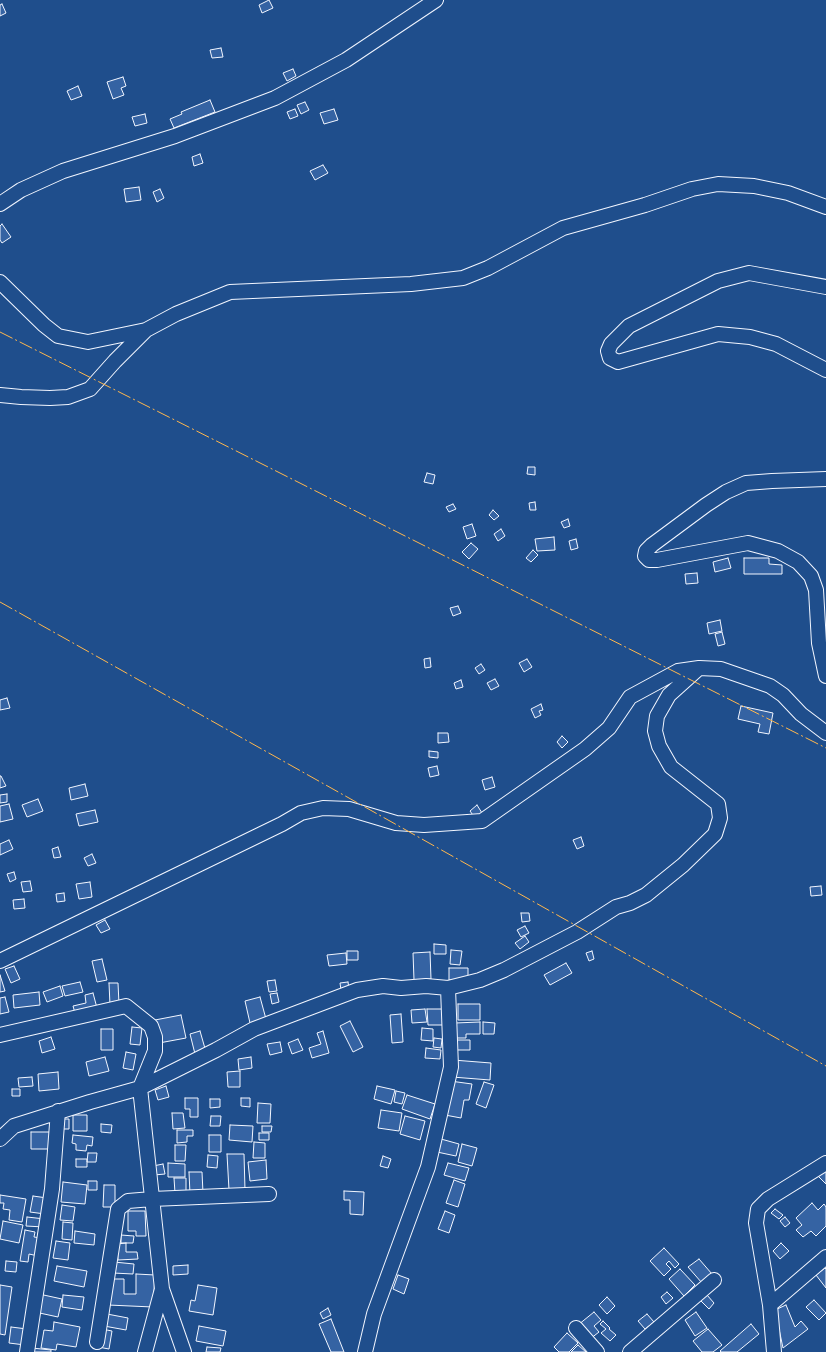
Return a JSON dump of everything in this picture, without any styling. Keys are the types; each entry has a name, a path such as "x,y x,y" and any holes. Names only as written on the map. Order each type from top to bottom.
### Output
{"street":[{"path":"0,204 21,190 63,171 175,136 275,98 346,60 436,0"},
{"path":"0,282 44,325 58,336 88,342 146,330 176,314 230,292 411,284 463,278 488,268 563,228 645,205 692,188 718,184 754,186 788,193 826,207"},
{"path":"826,287 749,273 718,281 629,326 612,344 608,351 610,358 618,362 718,334 750,338 776,344 826,370"},
{"path":"0,394 21,397 56,397 68,396 90,389 146,330"},
{"path":"826,479 746,483 726,492 706,505 652,545 646,551 645,556 649,560 657,560 748,543 778,551 798,562 811,576 816,590 820,643 826,676"},
{"path":"0,1139 14,1126 140,1088 254,1029 357,990 383,986 401,988 426,986 448,988 480,980 504,970 577,932 616,907 630,903 646,895 683,865 715,834 720,818 718,804 671,767 659,746 655,731 657,716 669,695 699,668"},
{"path":"0,961 282,824 301,813 323,808 349,809 396,823 424,825 482,821 585,749 609,728 630,697 678,671 699,668 721,669 770,686 783,695 801,714 826,733"},
{"path":"365,1352 374,1314 428,1167 451,1067 448,988"},
{"path":"0,1035 126,1006 151,1026 155,1037 155,1051 140,1088 162,1289 184,1352"},
{"path":"27,1352 52,1189 58,1112"},
{"path":"774,1352 770,1305 756,1223 758,1209 768,1199 826,1163"},
{"path":"97,1342 118,1209 128,1201 269,1194"},
{"path":"770,1305 826,1257"},
{"path":"630,1352 714,1280"},
{"path":"145,1352 162,1289"},
{"path":"576,1328 597,1352"}],"building":[{"path":"269,0 273,8 262,13 259,5"},
{"path":"2,4 6,13 0,16 0,5"},
{"path":"221,48 223,57 212,58 210,50"},
{"path":"293,69 296,76 287,81 283,73"},
{"path":"123,77 126,86 121,88 124,95 113,99 107,82"},
{"path":"78,86 82,96 71,100 67,91"},
{"path":"210,100 215,112 174,128 170,119 182,114 181,112"},
{"path":"305,102 309,110 301,114 297,105"},
{"path":"295,109 298,116 290,119 287,112"},
{"path":"334,109 338,120 324,124 320,113"},
{"path":"145,114 147,123 135,126 132,117"},
{"path":"200,154 203,163 194,166 192,157"},
{"path":"323,165 328,173 315,180 310,171"},
{"path":"139,187 141,200 126,202 124,189"},
{"path":"160,189 164,198 157,202 153,192"},
{"path":"2,224 11,237 2,243 0,240 0,226"},
{"path":"528,467 535,467 535,475 527,474"},
{"path":"427,473 435,475 433,484 424,482"},
{"path":"535,502 536,510 530,510 529,503"},
{"path":"453,504 456,509 449,512 446,507"},
{"path":"493,510 499,516 494,520 489,515"},
{"path":"568,519 570,526 564,528 561,522"},
{"path":"472,524 476,536 467,539 463,527"},
{"path":"501,529 505,536 498,541 494,534"},
{"path":"554,537 555,550 537,551 535,539"},
{"path":"576,539 578,548 571,550 569,541"},
{"path":"471,543 478,549 469,559 462,552"},
{"path":"533,550 538,555 531,562 526,558"},
{"path":"728,558 731,568 715,572 713,562"},
{"path":"744,558 769,558 769,564 782,565 782,574 744,574"},
{"path":"697,573 698,583 686,584 685,574"},
{"path":"458,606 461,613 453,616 450,608"},
{"path":"720,620 722,631 709,634 707,623"},
{"path":"722,632 725,644 718,646 715,634"},
{"path":"430,658 431,667 425,668 424,659"},
{"path":"527,659 532,667 524,672 519,663"},
{"path":"481,664 485,670 479,674 475,668"},
{"path":"495,679 499,686 491,690 487,683"},
{"path":"461,680 463,687 456,689 454,683"},
{"path":"7,698 10,708 0,710 0,700"},
{"path":"541,704 543,710 539,711 541,715 535,718 531,709"},
{"path":"741,706 773,713 769,734 758,732 760,724 738,719"},
{"path":"438,733 448,733 449,742 438,743"},
{"path":"562,736 568,742 562,748 557,742"},
{"path":"429,751 438,752 438,758 429,757"},
{"path":"437,766 439,775 430,777 428,768"},
{"path":"0,776 6,786 0,788"},
{"path":"492,777 495,787 485,790 482,780"},
{"path":"85,784 88,796 71,800 69,788"},
{"path":"7,794 7,802 0,803 0,795"},
{"path":"38,799 43,811 27,817 22,805"},
{"path":"9,804 13,819 0,822 0,806"},
{"path":"477,805 482,813 475,818 470,811"},
{"path":"95,810 98,822 79,826 76,814"},
{"path":"581,837 584,846 577,849 573,840"},
{"path":"9,840 13,849 0,855 0,844"},
{"path":"58,847 61,857 54,858 52,849"},
{"path":"92,854 96,863 88,866 84,858"},
{"path":"14,872 16,879 10,882 7,874"},
{"path":"30,881 32,891 23,892 21,882"},
{"path":"90,882 92,897 79,899 76,884"},
{"path":"821,886 822,895 811,896 810,887"},
{"path":"64,893 65,901 57,902 56,894"},
{"path":"24,899 25,908 14,909 13,900"},
{"path":"521,913 529,913 530,921 522,922"},
{"path":"105,920 110,929 101,933 96,925"},
{"path":"525,926 529,933 521,937 517,930"},
{"path":"525,936 529,942 520,949 515,943"},
{"path":"434,944 446,945 446,954 434,954"},
{"path":"451,950 462,951 460,965 450,964"},
{"path":"347,951 358,951 358,960 347,960"},
{"path":"592,951 594,959 589,961 586,953"},
{"path":"430,952 431,979 414,980 413,953"},
{"path":"346,953 347,964 329,966 327,955"},
{"path":"102,959 107,980 97,982 92,961"},
{"path":"566,963 572,973 550,985 544,975"},
{"path":"14,966 20,979 11,983 5,969"},
{"path":"449,968 468,968 468,980 449,980"},
{"path":"0,975 5,991 0,992"},
{"path":"275,980 277,991 269,992 267,981"},
{"path":"80,982 83,992 65,996 62,986"},
{"path":"348,982 349,989 341,990 340,983"},
{"path":"109,983 118,983 119,1004 110,1005"},
{"path":"60,986 63,996 47,1002 43,992"},
{"path":"39,992 40,1005 14,1008 13,995"},
{"path":"93,993 97,1008 75,1013 73,1006 86,1003 85,995"},
{"path":"277,993 279,1002 272,1004 270,994"},
{"path":"5,997 9,1012 0,1014 0,998"},
{"path":"260,997 266,1019 250,1023 245,1001"},
{"path":"458,1004 480,1004 480,1020 458,1020"},
{"path":"425,1009 427,1022 412,1023 411,1010"},
{"path":"427,1009 444,1009 445,1025 428,1025"},
{"path":"401,1014 403,1042 392,1043 390,1015"},
{"path":"181,1015 186,1038 159,1043 155,1020"},
{"path":"350,1021 363,1047 353,1052 340,1026"},
{"path":"480,1022 480,1034 466,1034 466,1038 456,1038 455,1023"},
{"path":"483,1022 495,1023 494,1034 483,1034"},
{"path":"132,1027 142,1028 140,1045 130,1044"},
{"path":"422,1028 433,1029 433,1041 421,1040"},
{"path":"101,1029 113,1029 113,1050 101,1050"},
{"path":"200,1031 206,1052 195,1054 190,1034"},
{"path":"323,1031 329,1053 312,1058 309,1048 321,1044 317,1033"},
{"path":"51,1037 55,1049 42,1053 39,1041"},
{"path":"434,1038 442,1039 441,1048 433,1047"},
{"path":"298,1039 303,1050 292,1054 288,1043"},
{"path":"455,1040 470,1040 470,1050 455,1050"},
{"path":"280,1042 282,1052 270,1055 267,1044"},
{"path":"426,1048 441,1050 440,1059 425,1058"},
{"path":"126,1052 136,1054 133,1070 123,1068"},
{"path":"105,1057 109,1071 89,1076 86,1062"},
{"path":"251,1057 252,1068 239,1070 238,1059"},
{"path":"453,1060 491,1063 490,1080 452,1077"},
{"path":"240,1071 240,1087 228,1087 227,1072"},
{"path":"58,1072 59,1089 39,1091 38,1074"},
{"path":"32,1077 33,1086 19,1087 18,1078"},
{"path":"450,1081 472,1084 469,1100 464,1100 461,1118 445,1115"},
{"path":"484,1082 494,1085 486,1108 476,1104"},
{"path":"166,1086 169,1097 158,1100 155,1090"},
{"path":"377,1086 395,1090 391,1104 374,1099"},
{"path":"12,1089 20,1089 20,1096 12,1096"},
{"path":"396,1091 405,1093 402,1104 394,1102"},
{"path":"407,1095 435,1104 430,1119 402,1109"},
{"path":"185,1098 198,1098 198,1117 190,1117 190,1109 185,1109"},
{"path":"241,1098 250,1098 250,1107 241,1106"},
{"path":"210,1099 220,1099 220,1107 210,1108"},
{"path":"258,1103 271,1104 270,1123 257,1123"},
{"path":"381,1110 402,1113 399,1131 378,1128"},
{"path":"172,1113 183,1113 185,1128 173,1129"},
{"path":"73,1115 87,1115 87,1131 73,1131"},
{"path":"211,1116 221,1116 220,1126 210,1126"},
{"path":"405,1116 425,1121 420,1140 400,1134"},
{"path":"61,1119 69,1119 69,1129 61,1129"},
{"path":"101,1124 112,1125 111,1133 101,1132"},
{"path":"230,1125 253,1126 252,1142 229,1140"},
{"path":"262,1126 272,1126 271,1132 262,1132"},
{"path":"177,1130 193,1130 193,1136 187,1136 187,1142 177,1143"},
{"path":"31,1132 51,1132 51,1149 31,1149"},
{"path":"259,1133 269,1133 269,1140 259,1140"},
{"path":"73,1135 93,1137 92,1146 87,1145 86,1151 76,1150 76,1144 72,1143"},
{"path":"209,1135 221,1135 221,1152 209,1152"},
{"path":"441,1139 459,1144 456,1156 437,1152"},
{"path":"254,1142 265,1143 265,1158 253,1158"},
{"path":"462,1144 477,1148 472,1166 458,1162"},
{"path":"175,1145 186,1145 185,1161 175,1161"},
{"path":"88,1153 97,1153 96,1162 87,1162"},
{"path":"227,1154 244,1154 245,1190 229,1190"},
{"path":"208,1155 218,1156 217,1168 207,1167"},
{"path":"383,1156 391,1159 388,1168 380,1166"},
{"path":"76,1159 87,1159 87,1167 76,1167"},
{"path":"266,1160 267,1179 250,1181 248,1162"},
{"path":"168,1163 185,1164 185,1177 168,1177"},
{"path":"448,1163 469,1168 465,1181 444,1175"},
{"path":"163,1164 165,1174 154,1175 153,1166"},
{"path":"826,1167 826,1184 818,1176"},
{"path":"189,1172 202,1172 203,1193 190,1194"},
{"path":"174,1178 186,1178 186,1193 175,1193"},
{"path":"454,1180 465,1184 458,1207 446,1203"},
{"path":"88,1181 97,1181 97,1190 88,1190"},
{"path":"63,1182 87,1185 85,1204 61,1202"},
{"path":"104,1185 115,1185 115,1207 103,1207"},
{"path":"344,1191 364,1192 363,1215 350,1214 350,1200 344,1200"},
{"path":"0,1195 26,1199 22,1222 9,1220 10,1210 3,1209 4,1203 0,1203"},
{"path":"33,1196 47,1198 45,1214 30,1212"},
{"path":"812,1203 818,1210 824,1204 826,1207 826,1226 816,1236 811,1231 803,1237 796,1230 802,1225 796,1218"},
{"path":"62,1205 75,1207 73,1221 60,1220"},
{"path":"775,1209 783,1215 779,1219 771,1213"},
{"path":"128,1211 145,1211 146,1236 136,1236 136,1231 128,1231"},
{"path":"445,1211 455,1215 449,1233 438,1229"},
{"path":"27,1217 45,1219 44,1227 26,1226"},
{"path":"785,1217 790,1223 785,1227 780,1221"},
{"path":"3,1221 23,1225 19,1243 0,1239"},
{"path":"63,1222 73,1223 72,1240 62,1239"},
{"path":"25,1230 35,1232 34,1237 41,1238 38,1256 29,1254 28,1262 20,1261"},
{"path":"75,1231 95,1234 94,1245 74,1243"},
{"path":"121,1235 134,1236 133,1243 121,1243"},
{"path":"56,1241 70,1243 68,1260 53,1258"},
{"path":"126,1243 126,1252 137,1252 138,1259 118,1260 117,1244"},
{"path":"781,1243 789,1251 780,1259 773,1251"},
{"path":"664,1248 679,1264 675,1268 669,1261 666,1264 671,1269 664,1276 650,1261"},
{"path":"699,1259 712,1274 702,1283 688,1267"},
{"path":"6,1261 17,1262 16,1272 5,1271"},
{"path":"114,1262 134,1264 133,1274 113,1273"},
{"path":"188,1265 188,1274 173,1275 173,1266"},
{"path":"57,1266 87,1271 84,1287 54,1281"},
{"path":"825,1268 826,1269 826,1288 816,1275"},
{"path":"680,1269 695,1285 684,1296 669,1279"},
{"path":"136,1274 155,1275 153,1307 108,1305 109,1279 124,1279 124,1294 136,1294"},
{"path":"398,1275 409,1279 404,1294 393,1289"},
{"path":"0,1285 12,1287 5,1335 0,1334"},
{"path":"198,1285 217,1288 213,1315 189,1311 191,1300 195,1301"},
{"path":"667,1292 673,1298 666,1304 661,1297"},
{"path":"39,1294 62,1299 58,1317 35,1312"},
{"path":"63,1295 84,1297 82,1310 62,1307"},
{"path":"707,1295 714,1303 709,1309 701,1301"},
{"path":"607,1297 615,1306 607,1314 599,1305"},
{"path":"814,1300 826,1313 819,1320 806,1307"},
{"path":"786,1305 795,1327 801,1321 808,1329 783,1348 775,1310"},
{"path":"328,1308 331,1315 323,1319 320,1313"},
{"path":"594,1312 601,1320 594,1326 599,1332 590,1339 578,1325"},
{"path":"696,1312 707,1328 695,1336 685,1320"},
{"path":"107,1314 128,1318 126,1330 104,1326"},
{"path":"647,1314 654,1322 645,1329 638,1321"},
{"path":"331,1319 344,1352 331,1352 319,1324"},
{"path":"603,1321 616,1335 610,1341 601,1333 606,1329 600,1324"},
{"path":"54,1322 80,1327 76,1347 57,1344 56,1350 41,1348 44,1330 53,1331"},
{"path":"751,1324 759,1334 737,1352 720,1351"},
{"path":"199,1326 226,1331 223,1346 196,1341"},
{"path":"11,1327 27,1329 25,1345 9,1343"},
{"path":"102,1329 112,1331 109,1349 98,1347"},
{"path":"708,1329 722,1345 713,1352 702,1352 693,1341"},
{"path":"567,1333 578,1343 569,1352 559,1352 554,1347"},
{"path":"578,1345 586,1352 571,1352"},
{"path":"207,1347 221,1348 220,1352 206,1352"},
{"path":"32,1348 51,1350 51,1352 31,1352"}],"power":[{"path":"0,332 826,748"},
{"path":"0,602 826,1066"}]}
